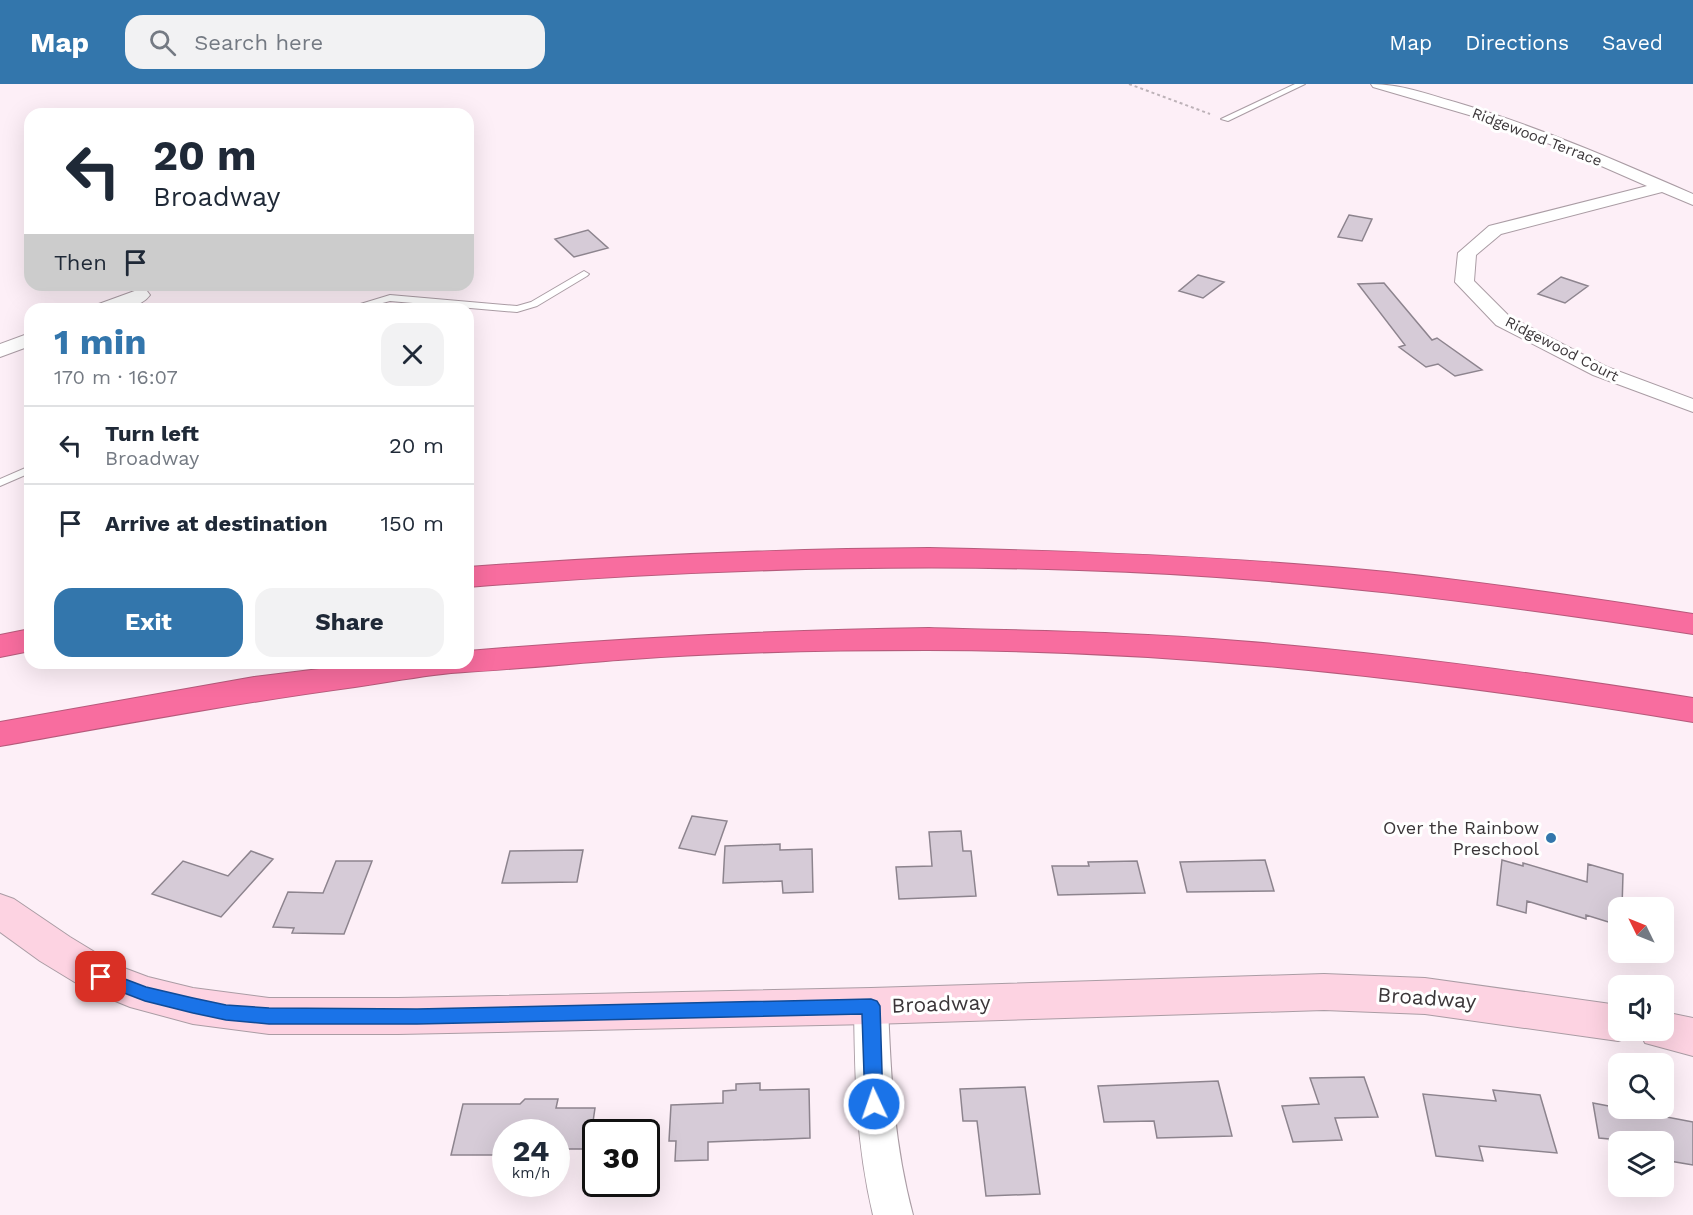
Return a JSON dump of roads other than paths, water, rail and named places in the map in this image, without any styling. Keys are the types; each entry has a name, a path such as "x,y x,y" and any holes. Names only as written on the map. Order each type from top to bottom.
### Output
{"highway":[{"path":"474,577 610,566 763,558 910,555 1064,559 1250,569 1406,584 1693,624"},
{"path":"474,661 654,645 789,639 930,638 1083,642 1258,652 1372,664 1533,684 1693,710"},
{"path":"0,646 24,641"},
{"path":"0,734 219,694 409,669"}],"main road":[{"name":"Broadway","path":"0,910 55,949 101,977 145,994 226,1012 318,1017 871,1006 1324,992 1425,996 1608,1022"},
{"path":"1674,1033 1693,1037"}],"street":[{"name":"Ridgewood Terrace","path":"1378,84 1474,111 1554,140 1693,200"},
{"name":"Ridgewood Court","path":"1663,187 1495,230 1467,253 1464,282 1503,321 1600,371 1693,406"},
{"path":"119,303 140,295"},
{"path":"0,351 24,341"},
{"path":"871,1006 877,1138 881,1168 893,1215"}],"lane":[{"path":"1225,119 1301,84"},
{"path":"474,305 518,309 534,304 584,274"},
{"path":"371,303 390,298 448,303"},
{"path":"0,483 24,471"}],"place":[{"name":"Over the Rainbow Preschool","path":"1551,838"}]}
